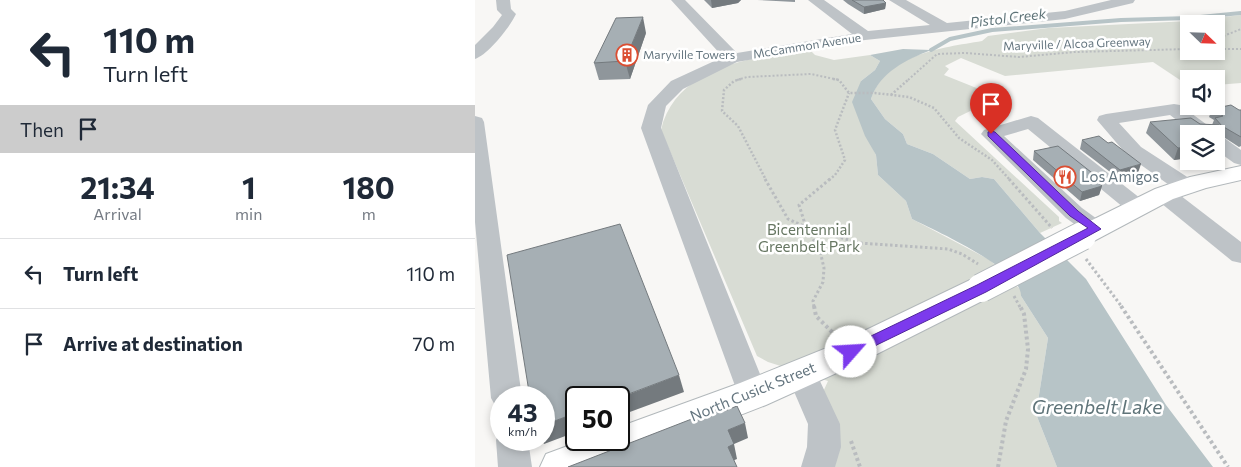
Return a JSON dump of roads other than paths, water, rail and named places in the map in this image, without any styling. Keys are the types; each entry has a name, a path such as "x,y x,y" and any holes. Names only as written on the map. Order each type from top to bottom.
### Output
{"main road":[{"name":"North Cusick Street","path":"560,467 753,394 851,352 992,283 1137,207 1175,190 1199,182 1241,173"}],"street":[{"path":"678,0 733,58"},
{"path":"815,0 865,36"},
{"path":"896,0 944,28"},
{"name":"McCammon Avenue","path":"753,394 651,128 657,105 677,85 733,58 865,36 1065,14 1128,0"},
{"path":"475,36 490,25 503,5 509,14 505,23 486,40 475,54"},
{"path":"1195,125 1174,109 1106,120 1134,151 1241,255"},
{"path":"475,122 506,386"},
{"path":"1089,232 1074,213 991,134 1031,122 1137,207"},
{"path":"801,373 823,424 824,447 818,467"},
{"path":"513,451 515,467"}],"lane":[{"path":"1225,148 1241,160"}],"water":[{"name":"Greenbelt Lake","path":"903,49 931,50 895,68 887,74 875,90 871,99 885,119 903,134 907,144 933,154 970,179 982,177 994,179 1040,233 1086,279 1166,405 1213,467 1057,467 1036,414 1048,338 1021,296 1018,285 993,263 956,241 912,219 906,201 878,175 876,155 865,136 852,102 861,81 875,70 880,61 870,55"}],"waterway":[{"name":"Pistol Creek","path":"931,50 950,39 992,30 1121,20 1190,18 1241,13"}],"place":[{"name":"Maryville Towers","path":"627,55"},
{"name":"Los Amigos","path":"1065,177"}],"park label":[{"name":"Bicentennial Greenbelt Park","path":"809,238"}]}
